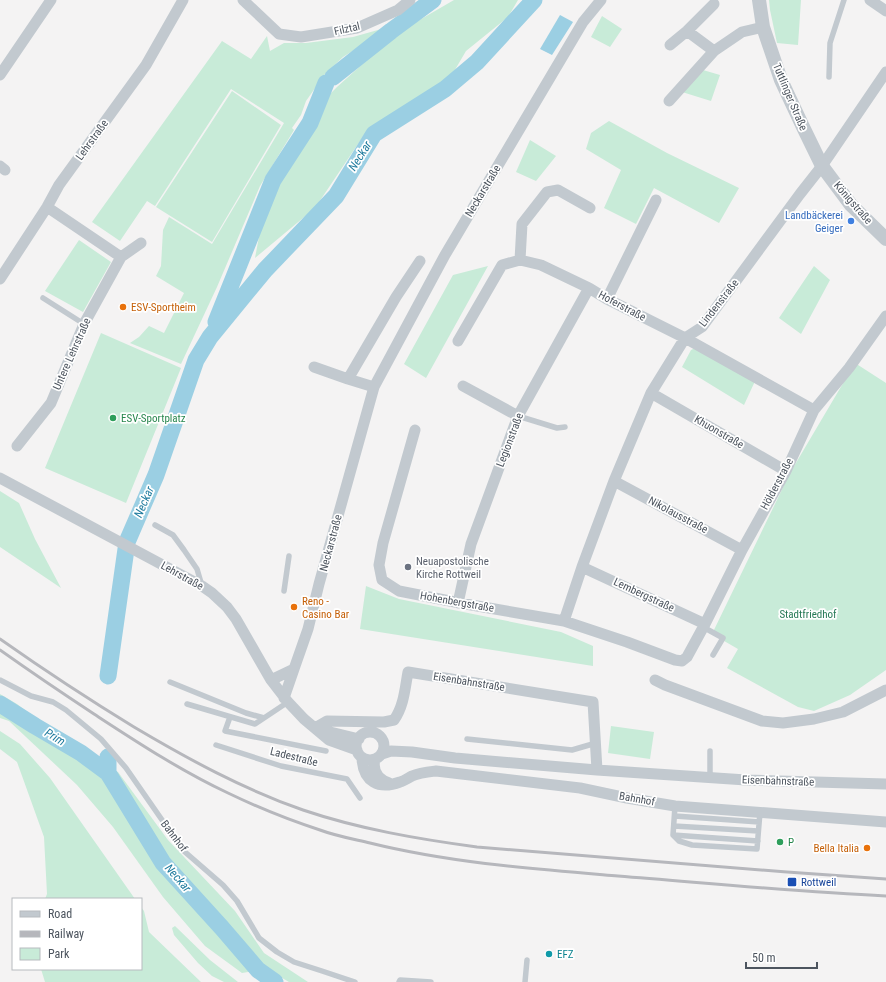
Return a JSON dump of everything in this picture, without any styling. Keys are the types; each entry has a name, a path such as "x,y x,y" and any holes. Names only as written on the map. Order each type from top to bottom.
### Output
{"street":[{"path":"0,75 51,0"},
{"name":"Lehrstraße","path":"0,279 60,185 146,65 183,0"},
{"name":"Filztal","path":"243,0 279,34 301,37 357,28 398,10 410,0"},
{"name":"Neckarstraße","path":"286,700 294,669 308,629 319,584 374,387 445,255 583,22 601,0"},
{"name":"Tuttlinger Straße","path":"759,0 762,27 781,80 802,127 822,166"},
{"path":"870,0 886,11"},
{"path":"670,45 687,32 714,4"},
{"path":"669,101 714,51 742,32 762,27"},
{"path":"687,32 714,51"},
{"name":"Lindenstraße","path":"564,621 582,567 614,481 651,393 685,338 702,327 822,166 886,72"},
{"name":"Königstraße","path":"822,166 851,205 886,239"},
{"path":"458,341 502,265 520,260 522,224 547,192 558,190 590,208"},
{"path":"607,299 656,200"},
{"path":"47,207 120,257"},
{"name":"Untere Lehrstraße","path":"17,446 51,403 84,324 120,257 141,243"},
{"name":"Hoferstraße","path":"520,260 541,265 589,288 607,299 685,338 814,410"},
{"path":"348,379 392,295 420,261"},
{"name":"Legionstraße","path":"458,603 471,544 518,416 589,288"},
{"name":"Hölderstraße","path":"682,661 687,657 704,626 742,550 786,470 814,410 849,368 886,316"},
{"path":"314,367 374,387"},
{"path":"463,386 518,416"},
{"name":"Khuonstraße","path":"651,393 786,470"},
{"name":"Hohenbergstraße","path":"415,430 378,565 382,580 399,592 564,621 628,642 675,660 682,661"},
{"name":"Lehrstraße","path":"0,478 202,586 212,593 227,607 236,619 271,680 286,700 304,719 316,728 359,749"},
{"name":"Nikolausstraße","path":"614,481 742,550"},
{"name":"Lembergstraße","path":"582,567 704,626"},
{"path":"271,680 294,669"},
{"name":"Eisenbahnstraße","path":"316,728 327,721 384,722 394,720 401,705 408,672 593,702 597,770"},
{"path":"655,680 664,685 762,721 783,723 814,719 843,712 886,690"},
{"path":"378,757 368,760 359,749 364,734 370,733 378,735 382,739 384,746 378,757 374,764 376,774 383,781 391,784"},
{"name":"Eisenbahnstraße","path":"382,739 412,752"},
{"name":"Bahnhof","path":"359,749 364,770 369,779 384,786 400,782 412,776 436,771 580,788 627,798 675,811 759,817 886,822"},
{"name":"Eisenbahnstraße","path":"378,757 391,752 412,752 455,758 597,770 746,780 886,784"}],"lane":[{"path":"829,77 830,43 844,0"},
{"path":"43,298 84,324"},
{"path":"518,416 557,428 565,427"},
{"path":"155,525 173,535 197,569 202,586"},
{"path":"284,591 290,556"},
{"path":"704,626 723,638 712,655"},
{"name":"Bahnhof","path":"0,680 31,696 53,702 66,710 100,739 126,768 185,852 223,886 237,901 259,938 277,952 294,962 355,982"},
{"path":"170,682 246,713 264,718"},
{"path":"187,704 255,724 286,700"},
{"name":"Ladestraße","path":"230,717 225,731 326,751"},
{"path":"467,739 572,750 596,744"},
{"name":"Ladestraße","path":"216,745 281,766 346,779 360,798"},
{"path":"710,752 710,777"},
{"path":"675,811 673,835 758,842 759,817"},
{"path":"674,826 758,831"},
{"path":"526,982 527,960"},
{"path":"398,982 400,980 431,982"}],"green space":[{"path":"454,0 518,0 508,17 466,51 449,80 364,135 315,208 255,258 261,226 274,191 294,159 328,96 397,33"},
{"path":"769,0 801,0 798,45 777,43"},
{"path":"602,16 622,29 610,47 591,37"},
{"path":"392,26 343,57 325,74 306,101 301,115 292,128 294,130 260,186 217,287 181,364 130,343 139,337 149,326 164,333 184,293 156,276 161,266 163,230 169,217 212,244 284,123 231,89 155,206 147,201 120,241 92,222 222,41 251,59 267,36 270,51 284,43 306,43 353,37"},
{"path":"703,70 720,75 711,101 682,92"},
{"path":"232,91 281,125 212,242 156,207"},
{"path":"609,121 667,153 739,188 719,223 654,188 636,224 604,208 621,170 586,149 591,133"},
{"path":"530,140 556,156 536,181 516,172"},
{"path":"79,240 111,262 83,312 45,291"},
{"path":"488,266 426,378 404,364 453,275"},
{"path":"814,266 830,280 801,334 779,318"},
{"name":"ESV-Sportplatz","path":"101,333 181,368 126,503 45,468"},
{"path":"697,347 756,379 744,405 682,367 691,350"},
{"name":"Stadtfriedhof","path":"855,363 886,383 886,670 850,695 814,711 798,707 727,668 738,649 712,634 790,473"},
{"path":"0,491 19,503 35,539 61,588 0,547"},
{"path":"366,586 399,599 561,632 593,646 593,666 360,629"},
{"path":"0,694 17,704 91,760 118,772 168,840 235,911 264,953 308,982 289,982 267,969 242,973 205,946 163,897 113,827 77,785 9,721 0,718"},
{"path":"611,726 654,732 650,759 608,753"},
{"path":"0,731 20,744 50,778 134,898 45,898 47,894 44,837 17,762 0,749"},
{"path":"142,908 149,932 201,982 45,982 41,970 142,970"},
{"path":"175,926 210,960 238,982 224,982 212,976 198,963 174,935 172,928"}],"water":[{"path":"560,15 573,22 552,55 540,49"}],"waterway":[{"name":"Neckar","path":"333,77 433,0"},
{"name":"Neckar","path":"108,676 127,542 156,475 196,360 210,337 265,270 336,196 374,134 445,89 477,62 534,0"},
{"name":"Neckar","path":"216,322 273,180 310,123 326,83"},
{"name":"Prim","path":"0,704 81,753 108,773"},
{"name":"Neckar","path":"108,757 108,773 163,863 258,970 275,982"}],"railway":[{"path":"0,639 100,706 195,762 237,783 281,802 346,823 411,837 477,847 886,879"},
{"path":"0,650 110,725 193,775 262,808 332,834 431,856 555,871 886,896"}],"place":[{"name":"Landbäckerei Geiger","path":"851,221"},
{"name":"ESV-Sportheim","path":"123,307"},
{"name":"ESV-Sportplatz","path":"113,418"},
{"name":"Neuapostolische Kirche Rottweil","path":"408,567"},
{"name":"Reno - Casino Bar","path":"294,607"},
{"name":"P","path":"780,842"},
{"name":"Bella Italia","path":"867,848"},
{"name":"Rottweil","path":"792,882"},
{"name":"EFZ","path":"549,954"}]}
